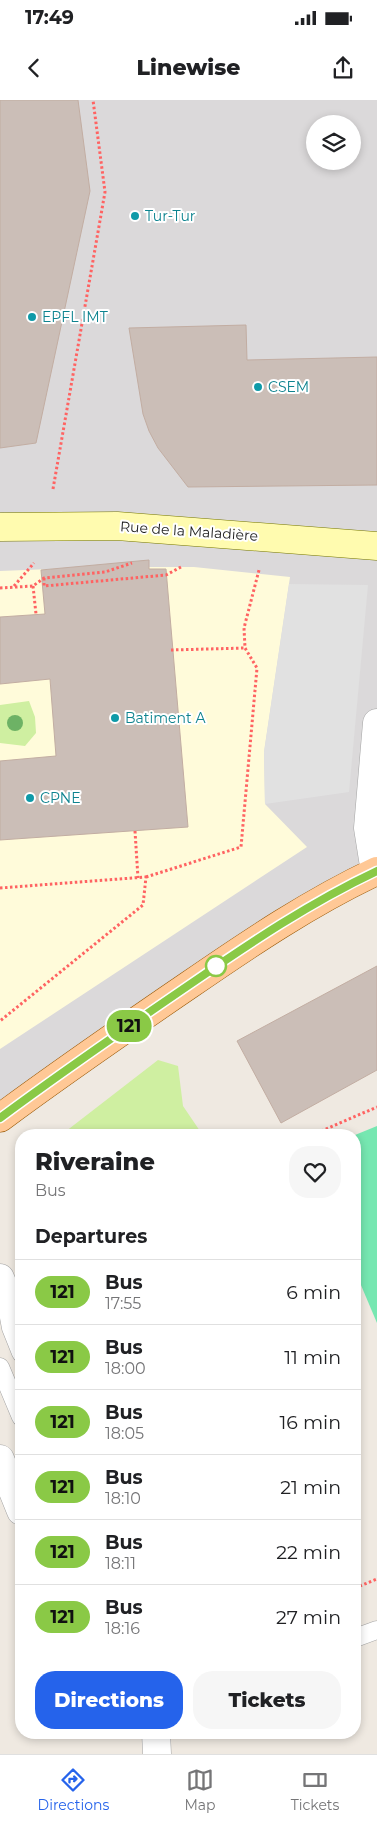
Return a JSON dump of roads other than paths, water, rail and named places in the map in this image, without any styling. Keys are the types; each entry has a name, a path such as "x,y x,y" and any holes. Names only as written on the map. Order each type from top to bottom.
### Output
{"main road":[{"path":"0,1118 153,1009 257,939 376,871"}],"street":[{"name":"Rue de la Maladière","path":"0,528 117,526 377,546"},
{"path":"376,871 368,828 377,723"},
{"path":"2,1282 15,1298"},
{"path":"0,1459 15,1496"},
{"path":"156,1739 157,1754"}],"lane":[{"path":"2,1282 11,1328 15,1338"},
{"path":"0,1367 15,1402"},
{"path":"361,1636 377,1630"}],"place":[{"name":"Tur-Tur","path":"135,216"},
{"name":"EPFL IMT","path":"32,317"},
{"name":"CSEM","path":"258,387"},
{"name":"Batiment A","path":"115,718"},
{"name":"CPNE","path":"30,798"}]}
